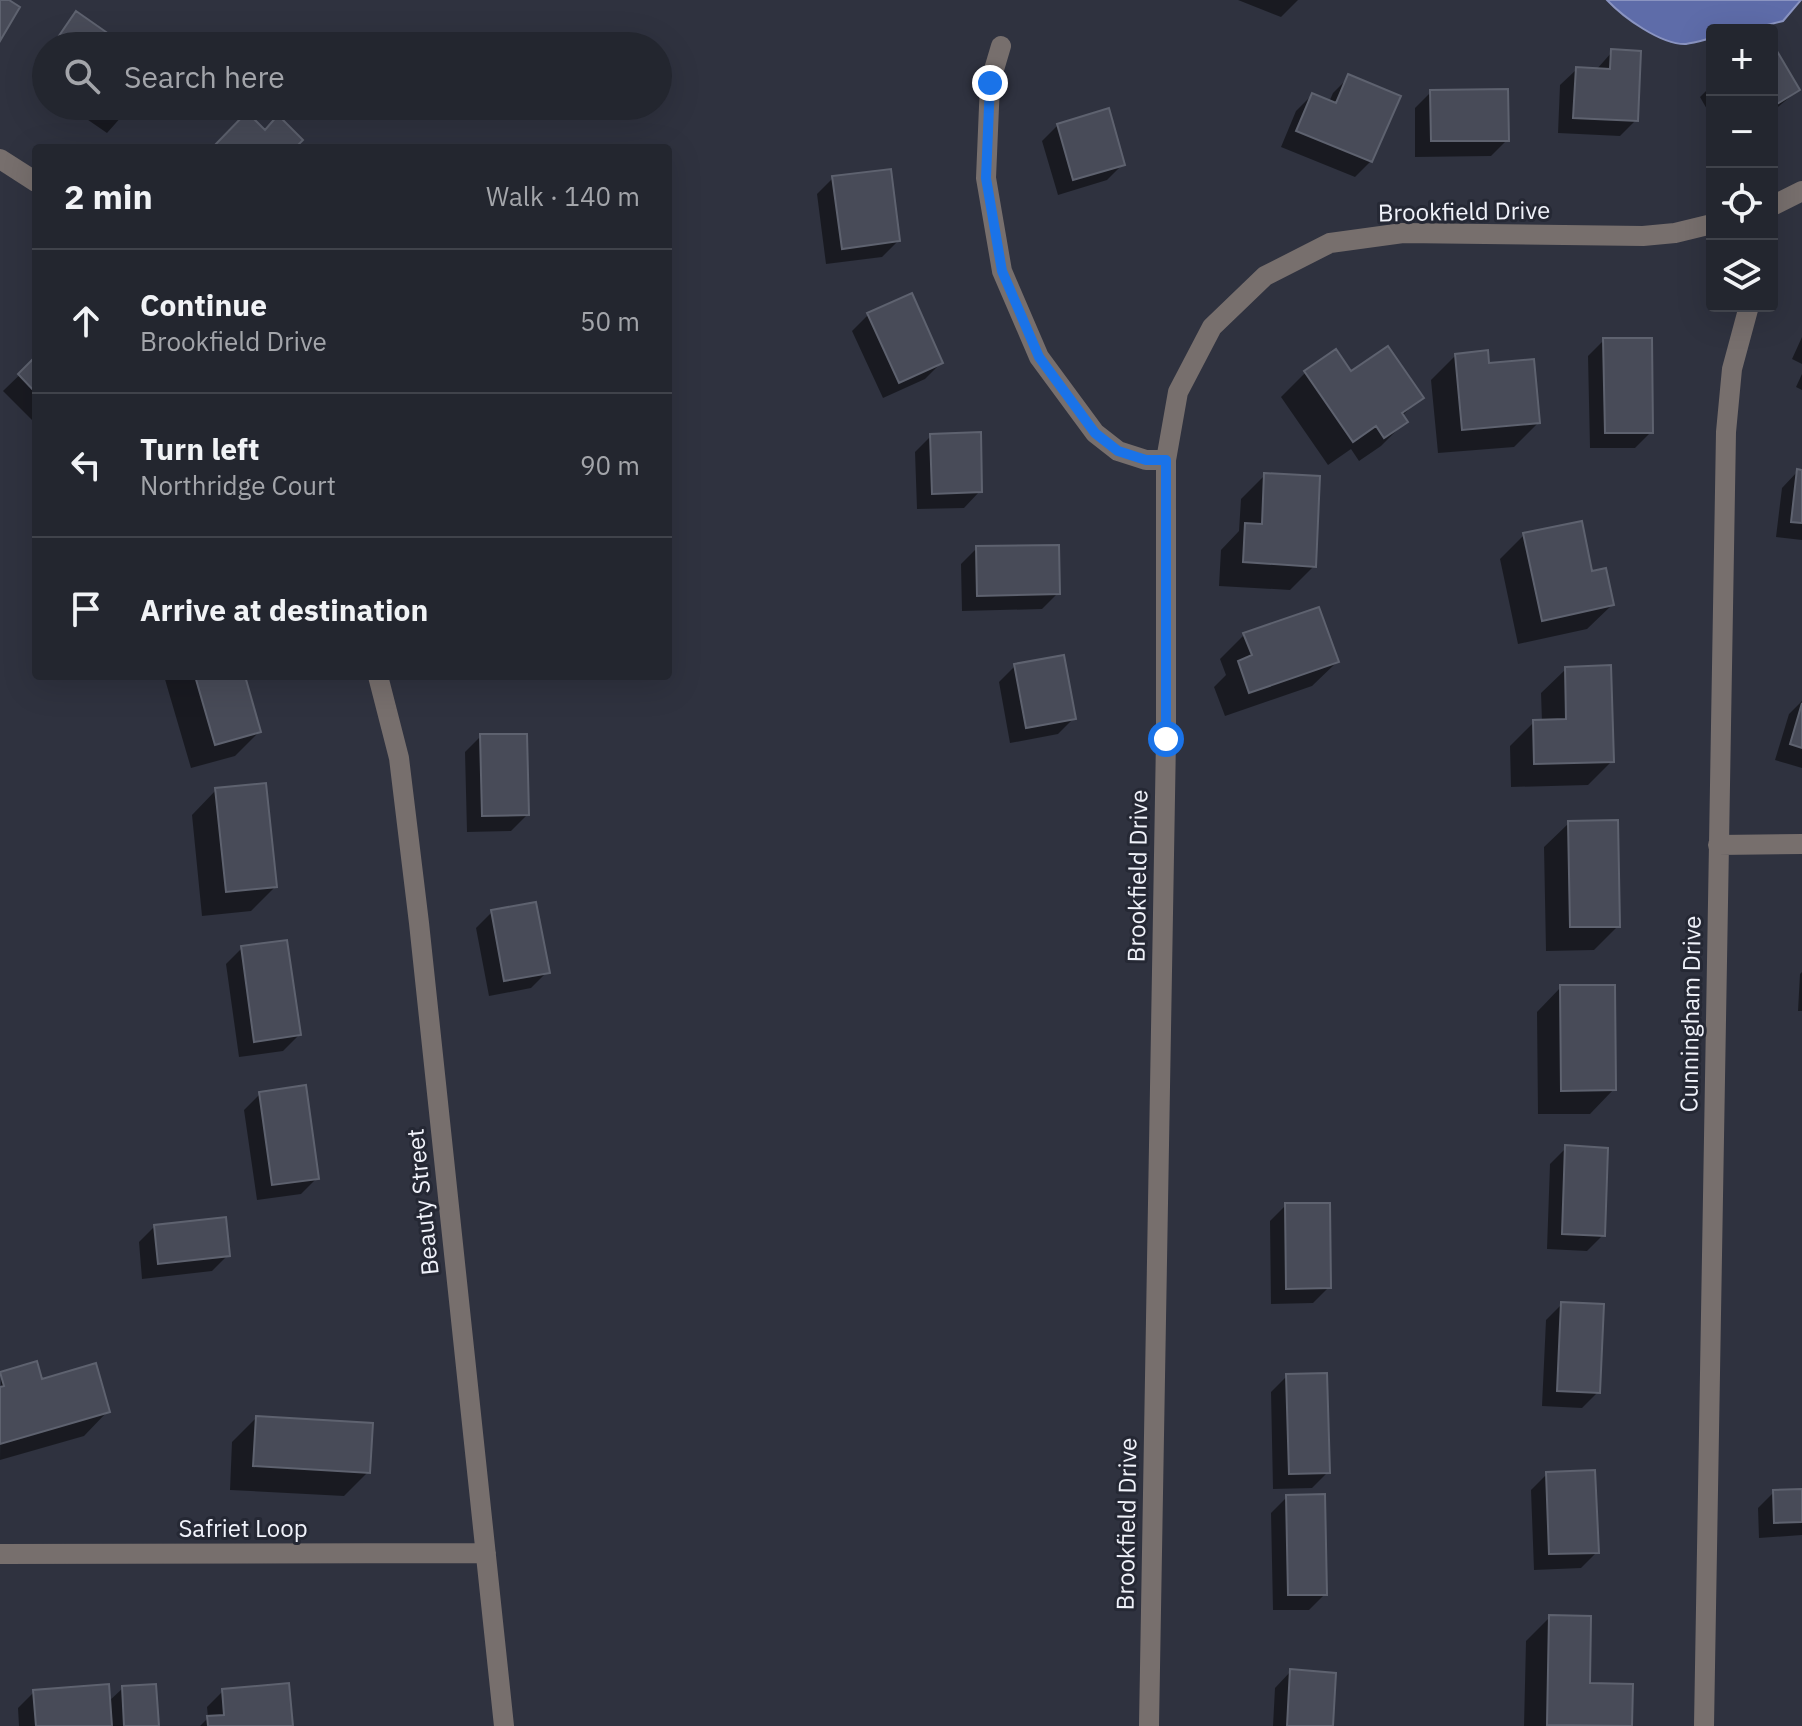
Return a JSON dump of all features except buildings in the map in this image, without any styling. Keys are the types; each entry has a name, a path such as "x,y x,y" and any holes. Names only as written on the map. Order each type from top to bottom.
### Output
{"street":[{"path":"1001,46 990,83 986,178 1002,271 1039,357 1095,433 1118,451 1146,460 1166,460"},
{"path":"0,159 32,179"},
{"path":"1778,203 1802,191"},
{"name":"Brookfield Drive","path":"1149,1726 1165,771 1166,460 1178,392 1212,327 1265,276 1330,243 1403,233 1643,236 1706,225"},
{"name":"Cunningham Drive","path":"1704,1726 1726,432 1732,369 1747,312"},
{"name":"Beauty Street","path":"379,680 399,758 417,908 504,1726"},
{"path":"1718,845 1802,844"},
{"name":"Safriet Loop","path":"0,1554 486,1553"}],"water":[{"path":"1607,0 1801,0 1783,21 1771,24 1706,24 1706,39 1686,44 1654,35"}],"route":[{"path":"990,83 986,178 1002,271 1039,357 1095,433 1118,451 1146,460 1166,460 1166,739"}]}
